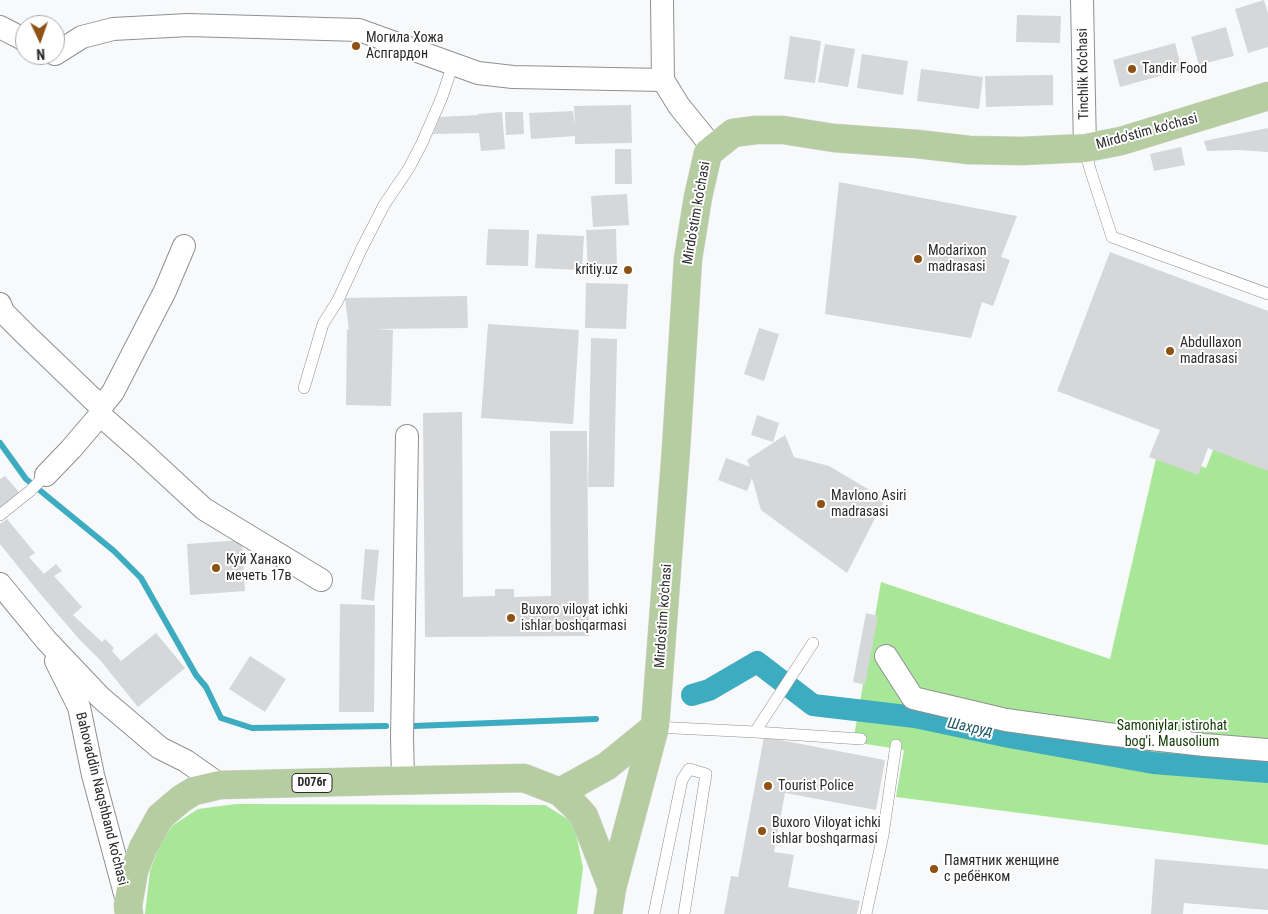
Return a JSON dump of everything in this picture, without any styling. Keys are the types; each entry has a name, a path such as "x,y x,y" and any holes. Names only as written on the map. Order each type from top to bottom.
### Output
{"main road":[{"name":"Mirdo'stim ko'chasi","path":"610,901 656,727 688,259 698,197 708,152 732,133 756,130 783,130 834,138 969,150 1022,151 1085,148 1129,139 1268,96"},
{"path":"560,792 607,766 656,727"},
{"name":"D076r","path":"220,786 524,778 560,792 584,816 610,901"},
{"path":"128,910 134,871 143,848 160,817 181,799 194,791 220,786"}],"street":[{"path":"662,0 663,80 679,106 709,143 708,152"},
{"name":"Tinchlik Ko'chasi","path":"1082,0 1085,148"},
{"path":"65,48 82,37 113,29 188,25 359,30 478,73 513,76 663,80"},
{"path":"0,27 15,35"},
{"path":"39,482 71,449 113,392 165,291 184,246"},
{"path":"0,304 3,312 100,411 204,510 321,580"},
{"path":"403,780 407,436"},
{"name":"Bahovaddin Naqshband ko'chasi","path":"0,584 46,640 102,698 160,748 186,761 220,786"},
{"name":"Bahovaddin Naqshband ko'chasi","path":"46,640 79,707 93,776 128,910"},
{"path":"886,656 913,698 1006,720 1107,734 1268,750"}],"lane":[{"path":"304,388 323,324 338,300 384,205 409,168 422,143 442,97 453,64"},
{"path":"1085,148 1112,237 1268,294"},
{"path":"0,515 39,482"},
{"path":"755,732 814,643"},
{"path":"656,727 861,740"},
{"path":"866,914 883,834 896,745"},
{"path":"654,914 682,780 689,769 706,774 684,914"}],"green space":[{"name":"Samoniylar istirohat bog'i. Mausolium","path":"1217,440 1268,460 1268,845 896,797 904,750 853,742 881,582 1110,659 1158,450 1206,468"},
{"path":"236,804 545,805 574,823 583,868 577,914 145,914 150,871 160,844 172,826 198,809"}],"building":[{"path":"1264,0 1268,13 1268,47 1248,53 1235,9"},
{"path":"1017,15 1061,16 1060,43 1016,42"},
{"path":"1226,27 1234,56 1199,65 1191,37"},
{"path":"790,36 821,41 815,83 784,79"},
{"path":"1175,43 1182,70 1120,87 1113,60"},
{"path":"825,44 855,49 848,87 818,82"},
{"path":"862,54 908,61 903,95 857,88"},
{"path":"921,69 983,77 979,109 917,101"},
{"path":"1053,75 1053,105 986,107 985,76"},
{"path":"631,105 632,143 575,144 575,136 531,139 529,113 573,111 575,126 574,106"},
{"path":"502,112 505,149 481,151 479,133 433,134 440,117"},
{"path":"505,112 523,112 524,134 506,135"},
{"path":"1268,128 1268,152 1240,150 1207,151 1204,141"},
{"path":"1181,147 1185,165 1154,171 1150,154"},
{"path":"615,149 631,149 632,184 615,184"},
{"name":"Modarixon madrasasi","path":"839,182 1017,216 1001,257 1010,260 993,306 982,302 971,338 825,314"},
{"path":"627,194 629,225 593,227 591,196"},
{"path":"488,229 529,230 528,266 486,265"},
{"path":"616,229 617,270 588,271 586,230"},
{"path":"537,234 584,236 582,270 535,268"},
{"name":"Abdullaxon madrasasi","path":"1110,252 1268,311 1268,471 1208,448 1198,475 1149,457 1160,430 1057,391"},
{"path":"586,283 628,284 626,329 585,328"},
{"path":"467,296 468,328 376,329 393,330 391,406 346,405 347,329 349,330 345,298"},
{"path":"488,324 579,330 573,424 481,418"},
{"path":"759,328 779,334 764,381 744,374"},
{"path":"591,338 617,339 614,487 588,487"},
{"path":"462,412 463,597 495,596 495,589 514,589 514,597 551,596 550,431 587,431 589,636 425,637 423,413"},
{"path":"757,415 779,423 773,442 751,435"},
{"name":"Mavlono Asiri madrasasi","path":"785,435 794,457 829,466 885,499 847,573 761,510 752,478 747,491 718,480 726,458 750,467 747,460"},
{"path":"5,476 19,492 0,508 0,479"},
{"path":"7,519 35,553 29,557 44,574 56,564 62,571 54,576 82,607 73,615 102,642 105,639 114,648 112,651 121,661 156,633 185,668 138,707 0,544 0,524"},
{"name":"Куй Ханако мечеть 17в","path":"242,540 245,591 190,595 187,544"},
{"path":"365,549 379,550 374,601 361,599"},
{"path":"340,604 375,605 374,712 339,712"},
{"path":"866,613 878,616 865,685 853,682"},
{"path":"250,656 286,679 265,712 229,689"},
{"name":"Buxoro Viloyat ichki ishlar boshqarmasi","path":"764,737 885,760 876,810 785,793 774,852 794,855 788,887 860,901 857,914 724,914 731,876 738,877"},
{"path":"1155,859 1268,869 1268,910 1184,903 1183,914 1151,914"}],"waterway":[{"path":"0,443 26,479 114,551 141,578 196,675 206,687 221,718 252,728 386,726"},
{"name":"Шахруд","path":"692,695 709,690 757,662 813,705 915,717 1009,737 1153,763 1268,772"},
{"path":"414,726 596,719"}],"place":[{"name":"Могила Хожа Аспгардон","path":"356,46"},
{"name":"Tandir Food","path":"1132,69"},
{"name":"Modarixon madrasasi","path":"918,259"},
{"name":"kritiy.uz","path":"628,270"},
{"name":"Abdullaxon madrasasi","path":"1170,351"},
{"name":"Mavlono Asiri madrasasi","path":"821,504"},
{"name":"Куй Ханако мечеть 17в","path":"216,568"},
{"name":"Buxoro viloyat ichki ishlar boshqarmasi","path":"511,618"},
{"name":"Tourist Police","path":"768,786"},
{"name":"Buxoro Viloyat ichki ishlar boshqarmasi","path":"762,831"},
{"name":"Памятник женщине с ребёнком","path":"934,869"}]}
